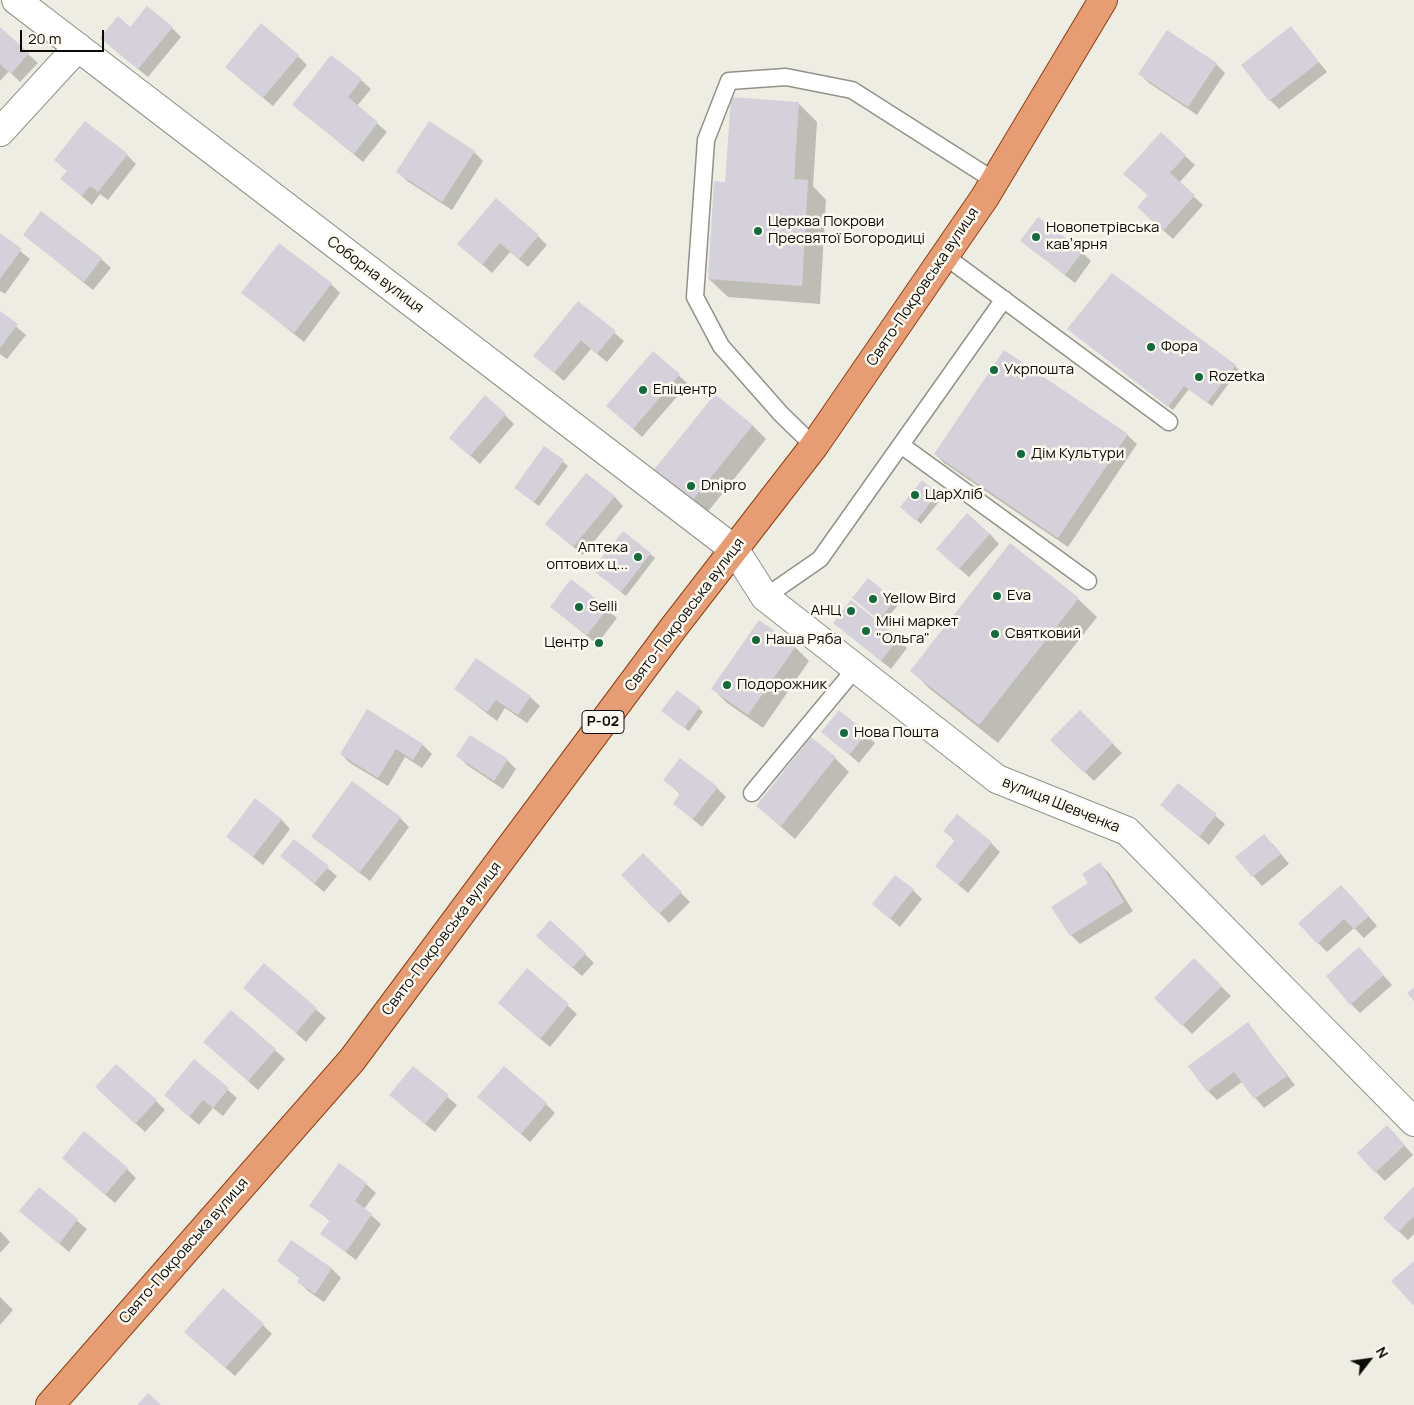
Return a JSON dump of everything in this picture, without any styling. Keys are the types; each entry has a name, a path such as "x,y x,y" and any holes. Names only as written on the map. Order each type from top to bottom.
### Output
{"main road":[{"name":"Свято-Покровська вулиця","path":"50,1405 352,1060 674,627 814,446 995,181 1103,0"}],"street":[{"name":"Соборна вулиця","path":"16,0 735,550"},
{"path":"0,132 78,47"},
{"name":"вулиця Шевченка","path":"735,550 765,597 997,779 1127,831 1414,1122"}],"lane":[{"path":"814,446 781,414 721,346 695,297 706,140 729,81 786,76 852,90 995,181"},
{"path":"945,256 1169,422"},
{"path":"765,597 820,559 1004,300"},
{"path":"901,445 1088,580"},
{"path":"752,794 855,669"}],"building":[{"path":"147,6 173,27 138,69 100,38 118,16 130,27"},
{"path":"261,23 299,55 263,98 225,67"},
{"path":"1291,26 1319,62 1269,101 1241,65"},
{"path":"0,27 29,53 11,74 0,64"},
{"path":"1167,30 1217,63 1188,107 1138,74"},
{"path":"331,55 362,79 348,97 378,122 354,154 292,105"},
{"name":"Церква Покрови Пресвятої Богородиці","path":"731,97 799,102 794,179 808,180 802,286 708,279 714,181 725,182"},
{"path":"85,121 128,154 98,192 90,186 82,196 60,179 67,171 54,160"},
{"path":"429,121 475,151 442,202 396,172"},
{"path":"1161,132 1186,155 1170,173 1195,195 1163,231 1137,207 1148,195 1123,174"},
{"path":"496,198 539,235 519,259 500,243 482,265 457,244"},
{"path":"41,211 102,258 84,282 23,235"},
{"path":"1038,217 1083,251 1065,275 1020,241"},
{"path":"0,233 22,249 0,279"},
{"path":"279,243 332,283 294,333 241,293"},
{"name":"Фора","path":"1112,273 1236,365 1207,403 1184,386 1168,407 1067,329"},
{"path":"578,301 616,331 597,354 581,340 554,373 533,356"},
{"path":"0,311 18,324 0,348"},
{"path":"1004,350 1128,434 1058,538 934,454"},
{"name":"Епіцентр","path":"653,351 680,374 633,429 606,406"},
{"path":"715,394 753,425 691,502 653,471"},
{"path":"485,395 506,414 470,456 449,438"},
{"path":"544,446 564,460 534,502 514,488"},
{"path":"586,473 615,496 573,547 545,524"},
{"path":"922,480 938,493 916,521 900,507"},
{"path":"967,513 990,534 959,569 936,549"},
{"path":"623,531 651,553 621,592 592,570"},
{"name":"Святковий","path":"1010,543 1079,598 979,725 910,671"},
{"name":"Yellow Bird","path":"868,578 895,600 879,620 852,598"},
{"name":"Selli","path":"571,579 608,608 587,635 550,607"},
{"name":"Міні маркет \"Ольга\"","path":"851,600 899,638 881,661 833,623"},
{"path":"759,620 796,646 748,715 711,689"},
{"path":"476,658 531,696 518,715 496,700 487,712 454,689"},
{"path":"677,690 700,707 684,728 661,711"},
{"path":"367,709 423,744 413,760 396,749 378,778 340,754"},
{"name":"Нова Пошта","path":"839,710 867,733 849,755 821,732"},
{"path":"1080,710 1113,743 1084,773 1050,740"},
{"path":"470,735 508,759 494,781 456,756"},
{"path":"811,737 836,757 781,826 756,806"},
{"path":"680,758 718,787 693,819 673,804 680,793 663,780"},
{"path":"352,781 401,817 360,872 311,837"},
{"path":"1178,783 1217,814 1199,837 1160,805"},
{"path":"255,798 282,819 253,857 226,837"},
{"path":"957,814 992,842 958,885 935,866 955,840 943,831"},
{"path":"1264,834 1281,854 1252,877 1235,857"},
{"path":"294,839 329,866 314,884 280,856"},
{"path":"643,853 682,892 659,914 621,875"},
{"path":"1100,862 1124,902 1070,936 1051,907 1088,883 1082,874"},
{"path":"895,875 914,889 890,919 872,904"},
{"path":"1341,885 1369,916 1354,929 1344,919 1317,944 1298,923"},
{"path":"550,920 586,953 572,968 536,936"},
{"path":"1359,947 1384,975 1350,1005 1326,976"},
{"path":"1194,958 1222,986 1182,1026 1154,998"},
{"path":"264,963 317,1008 296,1033 243,988"},
{"path":"527,968 569,1004 540,1039 498,1003"},
{"path":"1414,987 1414,1001 1407,993"},
{"path":"231,1010 276,1049 248,1081 203,1042"},
{"path":"1248,1022 1287,1076 1254,1099 1234,1072 1207,1092 1188,1066"},
{"path":"194,1059 229,1088 213,1108 203,1100 189,1117 164,1095"},
{"path":"116,1064 157,1100 135,1124 95,1087"},
{"path":"413,1066 449,1095 425,1124 389,1095"},
{"path":"504,1066 547,1103 521,1134 477,1097"},
{"path":"1387,1125 1405,1145 1375,1173 1357,1153"},
{"path":"84,1131 128,1168 105,1195 62,1158"},
{"path":"339,1163 367,1183 355,1201 372,1214 346,1252 320,1234 330,1220 309,1206"},
{"path":"1414,1186 1414,1216 1398,1232 1383,1218"},
{"path":"39,1187 78,1219 59,1244 19,1211"},
{"path":"291,1240 332,1268 315,1294 297,1282 300,1277 277,1261"},
{"path":"1414,1261 1414,1304 1413,1305 1391,1281"},
{"path":"223,1288 264,1324 225,1368 184,1332"},
{"path":"148,1393 161,1405 137,1405"}],"place":[{"name":"Церква Покрови Пресвятої Богородиці","path":"758,231"},
{"name":"Новопетрівська кавʼярня","path":"1036,237"},
{"name":"Фора","path":"1151,347"},
{"name":"Укрпошта","path":"994,370"},
{"name":"Rozetka","path":"1199,377"},
{"name":"Епіцентр","path":"643,390"},
{"name":"Дім Культури","path":"1021,454"},
{"name":"Dnipro","path":"691,486"},
{"name":"ЦарХліб","path":"915,495"},
{"name":"Аптека оптових ц...","path":"638,557"},
{"name":"Eva","path":"997,596"},
{"name":"Yellow Bird","path":"873,599"},
{"name":"Selli","path":"579,607"},
{"name":"АНЦ","path":"851,611"},
{"name":"Міні маркет \"Ольга\"","path":"866,631"},
{"name":"Святковий","path":"995,634"},
{"name":"Наша Ряба","path":"756,640"},
{"name":"Центр","path":"599,643"},
{"name":"Подорожник","path":"727,685"},
{"name":"Нова Пошта","path":"844,733"}]}
